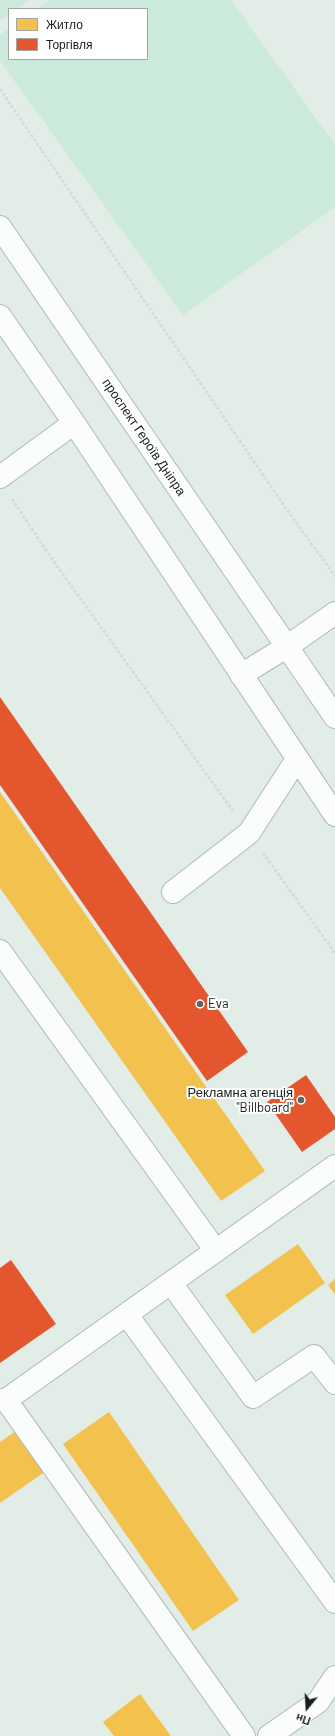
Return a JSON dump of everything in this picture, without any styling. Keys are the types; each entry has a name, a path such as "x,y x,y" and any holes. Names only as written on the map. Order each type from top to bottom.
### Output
{"street":[{"name":"проспект Героїв Дніпра","path":"0,227 288,646 335,717"},
{"path":"0,316 74,423 335,815"},
{"path":"4,485 74,423"},
{"path":"241,675 288,646 335,613"},
{"path":"173,892 249,833 297,759"},
{"path":"0,951 216,1251"},
{"path":"244,1736 3,1400 172,1283 335,1166"},
{"path":"172,1283 253,1397 314,1356 335,1383"},
{"path":"126,1315 335,1602"},
{"path":"269,1736 318,1702 335,1677"}],"path":[{"path":"0,89 287,510 335,576"},
{"path":"4,485 52,559 335,953"}],"green space":[{"path":"0,0 29,0 18,8 8,8 8,16 0,21"},
{"path":"49,0 231,0 335,145 335,207 183,315 0,61 0,35 8,29 8,60 148,60 148,8 37,8"}],"building: Житло":[{"path":"0,792 265,1171 221,1201 0,888"},
{"path":"298,1244 325,1283 253,1334 225,1295"},
{"path":"335,1279 335,1295 328,1285"},
{"path":"109,1412 239,1600 193,1631 63,1444"},
{"path":"20,1428 49,1469 0,1503 0,1442"},
{"path":"140,1694 171,1736 114,1736 103,1722"}],"building: Торгівля":[{"path":"0,697 248,1052 207,1081 0,785"},
{"path":"306,1075 335,1117 335,1129 302,1152 267,1102"},
{"path":"11,1260 56,1324 0,1363 0,1268"}],"place":[{"name":"Eva","path":"200,1004"},
{"name":"Рекламна агенція \"Billboard\"","path":"301,1100"}]}
